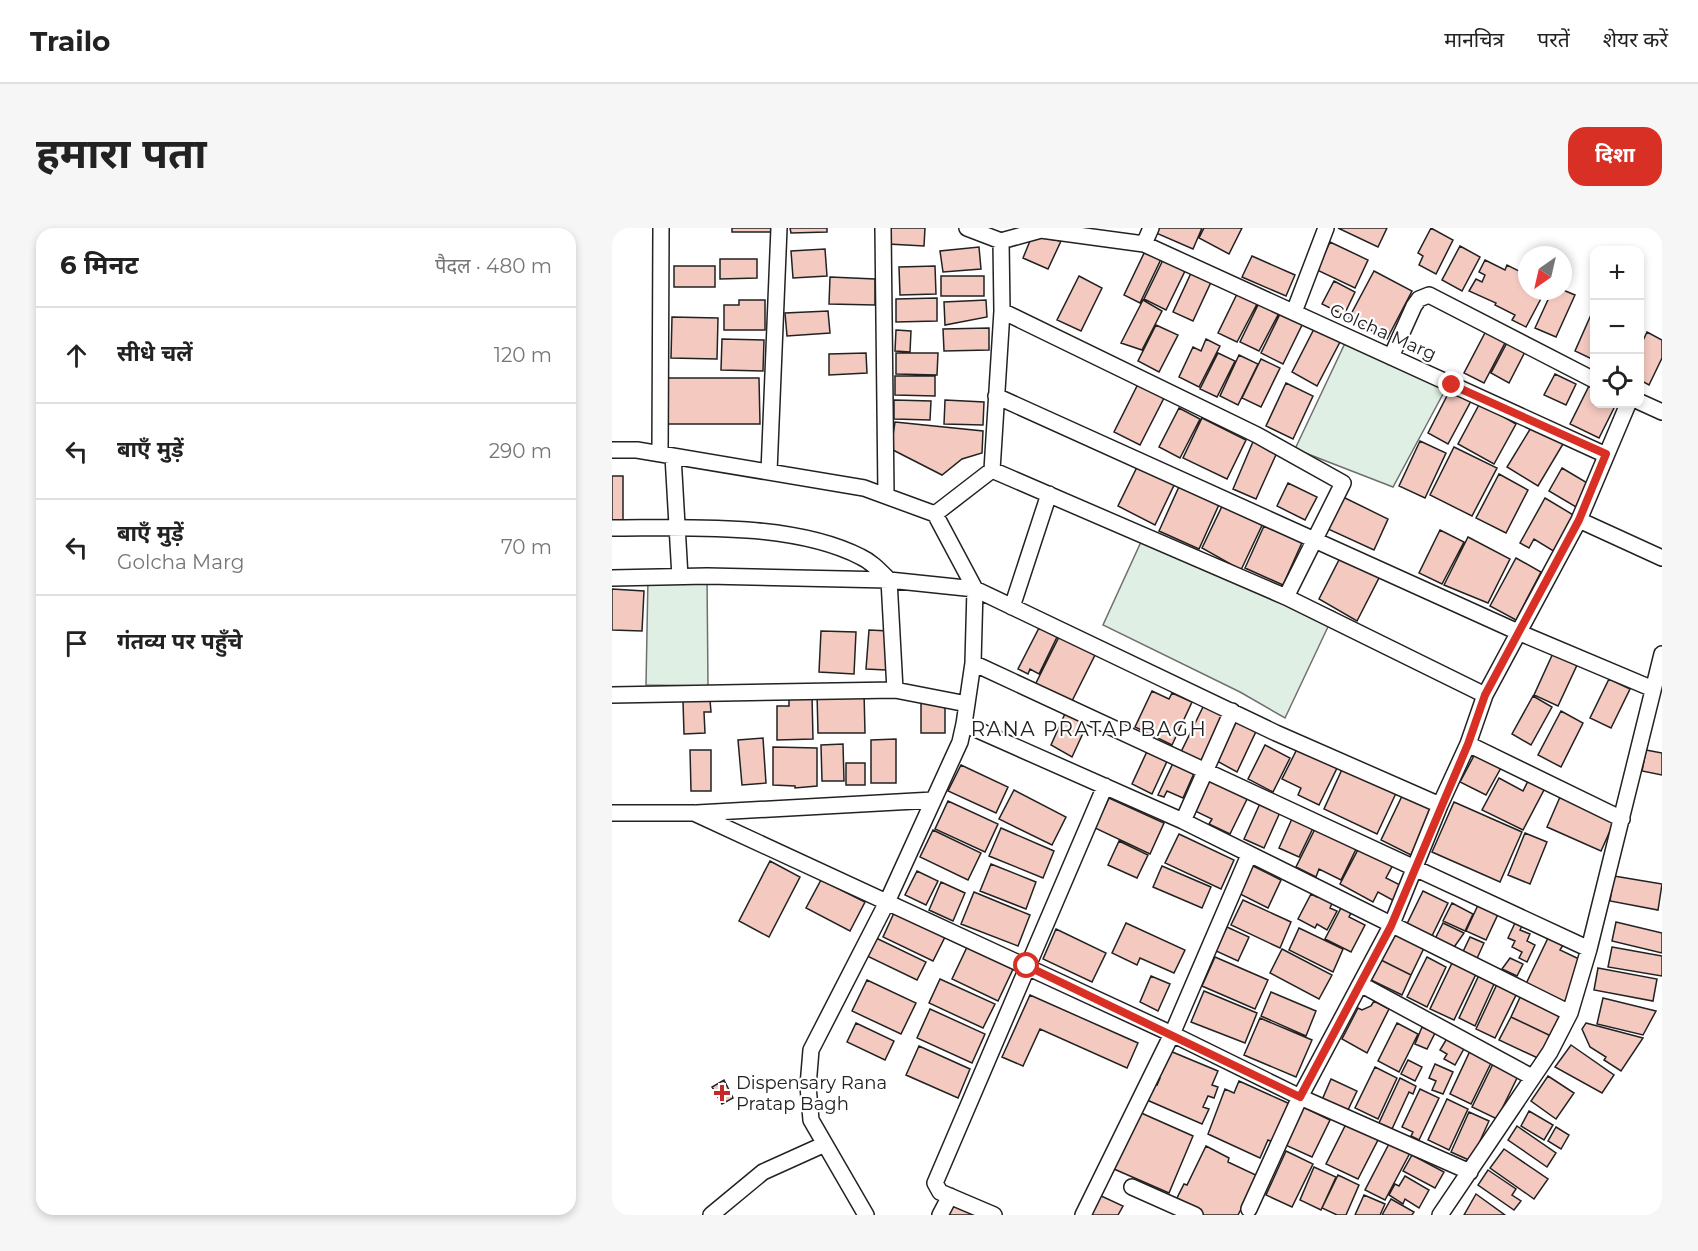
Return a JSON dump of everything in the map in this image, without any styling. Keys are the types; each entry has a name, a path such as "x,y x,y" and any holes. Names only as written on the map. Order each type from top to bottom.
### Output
{"street":[{"path":"661,228 667,455 677,528 680,577"},
{"path":"769,472 779,228"},
{"path":"883,228 886,495"},
{"path":"935,514 992,470 1002,310 1001,241 967,228"},
{"path":"1144,244 1151,228"},
{"path":"1294,312 1326,228"},
{"name":"Golcha Marg","path":"1001,241 1041,230 1144,244 1606,454"},
{"path":"1392,357 1414,306 1419,299 1429,296 1590,378"},
{"path":"1002,310 1257,435 1343,483 1286,597"},
{"path":"996,396 1518,632 1653,689"},
{"path":"1644,404 1662,412"},
{"path":"1252,1213 1300,1097 1362,985 1391,926 1440,805 1468,744 1485,695 1579,520 1626,408"},
{"path":"612,450 637,450 864,488 886,495 935,514 975,589 973,663 960,742 887,902 811,1050 808,1086 811,1120 866,1215"},
{"path":"992,470 1286,597 1485,695"},
{"path":"1012,607 1049,495"},
{"path":"1579,520 1662,558"},
{"path":"612,528 730,528 817,541 860,556 889,580 895,690"},
{"path":"612,578 889,580 975,589 1232,711 1440,805"},
{"path":"1440,1215 1550,1052 1570,1013 1590,949 1662,654"},
{"path":"973,663 1206,769 1590,949"},
{"path":"612,695 895,690 967,704"},
{"path":"1183,821 1232,711"},
{"path":"964,724 1183,821 1570,1013"},
{"path":"1468,744 1622,819"},
{"path":"994,1215 940,1192 935,1183 1105,786"},
{"path":"612,813 694,813 933,800"},
{"path":"694,813 1027,966 1300,1097 1470,1172"},
{"path":"1083,1215 1172,1034 1249,855"},
{"path":"1362,985 1532,1077"},
{"path":"711,1215 763,1172 825,1144"},
{"path":"1132,1187 1195,1215"},
{"path":"940,1215 950,1196"}],"green space":[{"path":"1347,339 1450,381 1393,487 1295,449"},
{"path":"1146,531 1335,612 1285,718 1240,692 1103,625"},
{"path":"707,576 708,686 646,685 648,577"}],"building":[{"path":"732,228 773,228 773,232 732,232"},
{"path":"790,228 827,228 827,232 791,233"},
{"path":"889,228 925,228 924,246 888,244"},
{"path":"1159,228 1202,228 1193,249 1156,233"},
{"path":"1204,228 1242,228 1229,254 1199,238"},
{"path":"1338,228 1387,228 1378,247"},
{"path":"1431,228 1453,240 1436,274 1419,265 1423,256 1418,253"},
{"path":"1032,236 1061,241 1048,269 1023,258"},
{"path":"1330,242 1368,260 1355,288 1317,270"},
{"path":"1460,246 1480,257 1462,291 1442,280"},
{"path":"979,247 981,269 943,272 940,251"},
{"path":"1147,247 1163,255 1140,303 1124,295"},
{"path":"825,249 827,276 793,278 791,251"},
{"path":"1252,256 1295,275 1286,296 1242,277"},
{"path":"720,259 757,259 757,278 720,279"},
{"path":"1163,260 1185,271 1166,310 1144,299"},
{"path":"1485,260 1505,270 1507,265 1518,270 1518,300 1540,300 1526,327 1512,320 1515,315 1495,305 1496,303 1469,291 1476,279 1482,282 1485,275 1479,272"},
{"path":"674,266 715,266 715,287 674,287"},
{"path":"935,266 936,294 900,295 899,267"},
{"path":"1192,271 1212,280 1193,321 1173,312"},
{"path":"1374,271 1412,291 1387,339 1349,318"},
{"path":"941,276 984,276 984,296 941,296"},
{"path":"1079,276 1102,288 1081,331 1057,320"},
{"path":"830,277 875,279 875,305 829,304"},
{"path":"1334,281 1355,292 1344,315 1322,304"},
{"path":"1238,292 1258,302 1237,342 1218,333"},
{"path":"1572,294 1575,295 1556,337 1535,328 1548,300 1572,300"},
{"path":"937,298 937,321 896,322 896,299"},
{"path":"739,300 765,300 765,330 724,330 724,305 739,305"},
{"path":"986,300 987,317 945,325 944,302"},
{"path":"1143,300 1162,311 1142,350 1121,343"},
{"path":"1259,303 1279,313 1259,351 1240,342"},
{"path":"828,311 830,333 787,336 785,313"},
{"path":"1281,312 1303,323 1283,364 1261,353"},
{"path":"672,317 718,318 717,359 671,358"},
{"path":"1590,317 1590,358 1575,351"},
{"path":"1156,325 1178,335 1159,372 1138,361"},
{"path":"1315,327 1341,340 1317,386 1292,372"},
{"path":"989,328 989,350 944,351 943,329"},
{"path":"1487,329 1507,339 1484,383 1464,373"},
{"path":"896,330 911,331 910,352 895,351"},
{"path":"1647,332 1662,340 1662,358 1649,385 1644,382 1644,338"},
{"path":"722,339 764,340 763,371 721,370"},
{"path":"1206,339 1220,346 1199,387 1179,377 1193,347 1201,351"},
{"path":"1509,339 1527,348 1509,383 1491,373"},
{"path":"866,353 867,373 829,375 829,354"},
{"path":"896,353 938,353 937,375 896,374"},
{"path":"1218,353 1235,361 1217,397 1200,389"},
{"path":"1239,355 1258,364 1238,405 1220,396"},
{"path":"1261,359 1280,368 1261,407 1242,398"},
{"path":"1555,374 1576,384 1566,405 1544,395"},
{"path":"895,376 935,376 935,396 895,395"},
{"path":"666,378 759,378 760,424 667,424"},
{"path":"1139,382 1165,396 1140,445 1114,432"},
{"path":"1286,383 1313,396 1293,439 1266,426"},
{"path":"1589,386 1590,408 1614,408 1599,438 1570,424"},
{"path":"1450,390 1471,401 1448,444 1428,433"},
{"path":"894,400 931,401 930,420 894,419"},
{"path":"945,400 984,402 983,425 944,424"},
{"path":"1480,403 1516,424 1494,464 1458,444"},
{"path":"1179,408 1200,419 1180,458 1159,447"},
{"path":"1202,418 1246,440 1227,479 1183,458"},
{"path":"895,422 983,431 982,453 962,459 942,475 891,449"},
{"path":"1532,426 1563,444 1538,486 1507,467"},
{"path":"1255,437 1279,448 1256,499 1233,489"},
{"path":"1420,441 1446,453 1425,498 1399,486"},
{"path":"1454,447 1497,468 1472,516 1430,495"},
{"path":"1140,461 1177,479 1155,525 1118,506"},
{"path":"1562,468 1589,484 1576,507 1549,491"},
{"path":"1499,474 1528,490 1506,533 1476,518"},
{"path":"612,476 623,476 623,521 612,521"},
{"path":"1182,480 1222,498 1199,549 1159,531"},
{"path":"1288,483 1317,497 1305,520 1277,506"},
{"path":"1343,497 1388,519 1374,550 1328,529"},
{"path":"1545,498 1575,516 1555,552 1534,539 1529,548 1520,543"},
{"path":"1225,500 1265,519 1241,570 1202,548"},
{"path":"1264,526 1280,533 1282,528 1304,538 1283,585 1245,568"},
{"path":"1440,530 1464,542 1442,584 1419,573"},
{"path":"1468,537 1510,559 1488,603 1444,585"},
{"path":"1342,554 1382,572 1357,621 1319,599"},
{"path":"1516,558 1541,572 1516,620 1490,606"},
{"path":"612,589 644,591 642,631 612,630"},
{"path":"1039,628 1057,637 1039,674 1030,669 1028,674 1018,669"},
{"path":"869,630 889,631 886,670 866,669"},
{"path":"821,631 856,632 854,674 819,672"},
{"path":"1059,637 1095,655 1071,703 1035,685"},
{"path":"1554,651 1578,663 1558,706 1534,695"},
{"path":"1609,679 1630,689 1611,728 1590,718"},
{"path":"1152,691 1169,699 1172,693 1192,702 1172,745 1135,727"},
{"path":"864,692 865,733 818,733 817,693"},
{"path":"789,696 812,696 813,739 777,740 777,706 789,706"},
{"path":"1533,696 1552,707 1531,745 1512,734"},
{"path":"710,700 711,712 704,712 705,733 684,734 683,701"},
{"path":"921,700 945,700 945,733 921,733"},
{"path":"1204,705 1225,715 1201,764 1180,754"},
{"path":"1068,707 1090,718 1072,757 1051,745"},
{"path":"1561,711 1583,723 1561,767 1538,755"},
{"path":"1239,716 1259,725 1237,772 1217,761"},
{"path":"763,738 766,783 742,785 738,740"},
{"path":"896,739 896,783 871,783 871,740"},
{"path":"843,744 844,781 822,781 821,745"},
{"path":"1265,745 1290,758 1273,792 1248,779"},
{"path":"773,747 817,748 817,786 795,788 795,786 773,785"},
{"path":"1149,747 1169,757 1152,794 1132,784"},
{"path":"1298,747 1338,766 1319,805 1298,795 1301,788 1282,779"},
{"path":"690,750 711,750 711,791 691,791"},
{"path":"1646,750 1662,753 1662,775 1642,771"},
{"path":"1476,752 1502,766 1486,795 1460,782"},
{"path":"1174,761 1195,771 1183,798 1167,791 1164,797 1158,795"},
{"path":"846,763 865,763 865,785 846,785"},
{"path":"961,765 1008,787 996,813 948,791"},
{"path":"1344,765 1398,789 1377,834 1324,809"},
{"path":"1211,777 1251,791 1230,834 1209,824 1212,819 1195,811"},
{"path":"1499,778 1523,791 1529,779 1545,788 1523,830 1482,810"},
{"path":"1014,790 1066,817 1052,845 999,819"},
{"path":"1403,794 1433,809 1411,855 1381,840"},
{"path":"1560,797 1614,822 1601,851 1547,827"},
{"path":"1109,798 1164,823 1150,854 1095,828"},
{"path":"1262,799 1282,808 1264,848 1244,839"},
{"path":"948,801 998,824 985,852 935,829"},
{"path":"1454,802 1522,832 1500,882 1432,852"},
{"path":"1295,812 1316,822 1299,857 1279,848"},
{"path":"1318,823 1359,843 1341,880 1319,869 1316,877 1296,867"},
{"path":"1001,828 1054,851 1043,878 989,856"},
{"path":"933,830 981,853 968,880 920,857"},
{"path":"1525,833 1547,842 1530,884 1508,875"},
{"path":"1179,834 1234,860 1221,889 1165,863"},
{"path":"1119,841 1148,855 1137,878 1108,865"},
{"path":"1361,844 1395,861 1386,878 1404,887 1396,902 1378,892 1373,902 1340,884"},
{"path":"770,861 800,877 769,937 739,921"},
{"path":"991,864 1036,882 1026,909 980,891"},
{"path":"1249,864 1281,880 1268,908 1236,892"},
{"path":"1162,866 1211,887 1202,908 1153,887"},
{"path":"917,871 938,881 926,905 905,895"},
{"path":"1614,876 1662,884 1658,910 1610,901"},
{"path":"821,880 865,902 850,931 806,908"},
{"path":"941,882 965,893 953,921 929,910"},
{"path":"1423,891 1448,903 1429,942 1404,930"},
{"path":"974,892 1030,915 1018,946 961,924"},
{"path":"1311,894 1317,897 1319,894 1333,901 1330,908 1337,911 1327,930 1317,924 1315,928 1298,919"},
{"path":"1243,900 1291,922 1280,948 1231,925"},
{"path":"1452,903 1473,914 1465,931 1443,921"},
{"path":"1479,903 1499,912 1486,940 1466,931"},
{"path":"1342,906 1352,911 1349,917 1365,925 1351,952 1325,939"},
{"path":"894,913 945,937 933,961 883,937"},
{"path":"1616,922 1662,933 1662,953 1612,941"},
{"path":"1126,923 1185,950 1174,973 1140,958 1137,965 1112,953"},
{"path":"1443,923 1464,933 1450,953 1432,945"},
{"path":"1515,923 1522,926 1520,930 1530,934 1527,941 1535,945 1527,962 1519,958 1522,952 1512,947 1515,941 1508,938"},
{"path":"1227,927 1249,937 1238,961 1216,951"},
{"path":"1299,928 1343,949 1333,972 1289,950"},
{"path":"1056,929 1106,953 1092,982 1043,959"},
{"path":"1394,933 1424,948 1411,975 1381,960"},
{"path":"874,937 926,962 917,980 865,955"},
{"path":"1470,937 1484,943 1474,965 1460,958"},
{"path":"1548,938 1563,945 1560,950 1579,959 1566,1008 1524,988"},
{"path":"968,945 1014,967 998,1001 952,979"},
{"path":"1612,947 1662,956 1662,976 1608,967"},
{"path":"1282,949 1332,975 1319,999 1270,973"},
{"path":"1215,957 1268,980 1255,1009 1202,986"},
{"path":"1427,957 1446,967 1427,1007 1407,997"},
{"path":"1510,958 1523,964 1517,976 1502,969"},
{"path":"1381,960 1411,975 1402,995 1371,980"},
{"path":"1453,961 1477,972 1454,1020 1430,1009"},
{"path":"1598,968 1657,979 1653,1001 1594,990"},
{"path":"1479,975 1495,982 1475,1026 1459,1018"},
{"path":"1151,976 1170,984 1158,1011 1140,1002"},
{"path":"940,979 995,1004 983,1028 929,1003"},
{"path":"867,980 916,1003 901,1034 852,1011"},
{"path":"1498,982 1518,991 1495,1038 1476,1029"},
{"path":"1204,991 1257,1013 1245,1043 1191,1022"},
{"path":"1271,992 1316,1011 1306,1036 1261,1016"},
{"path":"1522,993 1565,1014 1553,1037 1511,1017"},
{"path":"1030,995 1138,1043 1127,1068 1040,1029 1023,1066 1002,1057"},
{"path":"1603,998 1656,1011 1643,1035 1597,1024"},
{"path":"1374,1001 1389,1009 1367,1053 1342,1039 1358,1008 1362,1010 1371,1006"},
{"path":"930,1009 985,1034 972,1063 917,1038"},
{"path":"1511,1017 1553,1037 1542,1060 1499,1040"},
{"path":"1260,1018 1312,1040 1296,1077 1244,1055"},
{"path":"856,1023 894,1041 885,1060 847,1042"},
{"path":"1397,1023 1418,1034 1399,1072 1378,1061"},
{"path":"1586,1023 1643,1038 1621,1071 1604,1060 1606,1057 1590,1047 1582,1029"},
{"path":"1422,1027 1435,1033 1427,1049 1415,1044"},
{"path":"1449,1035 1466,1045 1455,1065 1444,1059 1447,1054 1440,1050"},
{"path":"1571,1045 1614,1075 1602,1093 1555,1067"},
{"path":"919,1046 970,1069 958,1098 906,1075"},
{"path":"1170,1051 1218,1071 1212,1085 1218,1087 1214,1098 1208,1096 1203,1107 1209,1109 1202,1124 1147,1100 1154,1084 1157,1085 1160,1078 1154,1075"},
{"path":"1470,1051 1492,1061 1471,1104 1450,1094"},
{"path":"1408,1060 1422,1067 1415,1081 1401,1074"},
{"path":"1435,1064 1453,1072 1443,1094 1432,1090 1436,1081 1429,1078"},
{"path":"1493,1064 1518,1076 1497,1119 1472,1107"},
{"path":"1375,1067 1397,1078 1378,1119 1355,1108"},
{"path":"1548,1076 1574,1093 1556,1119 1531,1101"},
{"path":"1400,1078 1416,1086 1413,1094 1409,1092 1392,1129 1379,1123"},
{"path":"1331,1079 1357,1091 1347,1112 1322,1100"},
{"path":"724,1080 733,1098 722,1104 712,1087"},
{"path":"1239,1081 1290,1104 1273,1142 1268,1140 1260,1158 1208,1134 1225,1089 1234,1093"},
{"path":"1420,1089 1439,1098 1419,1140 1411,1136 1413,1132 1402,1127"},
{"path":"1447,1099 1468,1109 1449,1150 1428,1140"},
{"path":"1301,1106 1330,1120 1312,1157 1283,1144"},
{"path":"1529,1111 1553,1125 1544,1140 1521,1126"},
{"path":"1139,1112 1193,1136 1169,1193 1114,1169"},
{"path":"1469,1112 1489,1121 1471,1161 1451,1152"},
{"path":"1348,1120 1380,1136 1358,1179 1326,1164"},
{"path":"1517,1126 1556,1153 1547,1167 1508,1140"},
{"path":"1556,1127 1569,1135 1561,1149 1548,1141"},
{"path":"1391,1140 1411,1151 1385,1200 1365,1190"},
{"path":"1206,1146 1229,1158 1228,1162 1258,1176 1238,1215 1202,1215 1175,1202 1184,1184 1187,1185"},
{"path":"1504,1149 1548,1179 1534,1199 1490,1168"},
{"path":"1286,1151 1313,1164 1292,1207 1266,1195"},
{"path":"1412,1155 1444,1172 1435,1188 1403,1171"},
{"path":"1314,1167 1336,1177 1321,1210 1300,1200"},
{"path":"1488,1170 1516,1189 1512,1195 1521,1201 1514,1210 1478,1185"},
{"path":"1338,1175 1359,1185 1346,1215 1337,1215 1322,1208"},
{"path":"1405,1176 1429,1190 1419,1208 1405,1199 1403,1204 1389,1195 1395,1184 1399,1186"},
{"path":"1097,1194 1123,1206 1118,1215 1087,1215"},
{"path":"1476,1194 1505,1215 1464,1215"},
{"path":"1364,1195 1385,1204 1380,1215 1355,1215"},
{"path":"1391,1199 1414,1212 1412,1215 1382,1215"},
{"path":"953,1201 975,1212 973,1215 946,1215"}],"place":[{"name":"Dispensary Rana Pratap Bagh","path":"722,1093"}],"district":[{"name":"RANA PRATAP BAGH","path":"1089,729"}],"route":[{"path":"1027,966 1300,1097 1362,985 1391,926 1440,805 1468,744 1485,695 1579,520 1606,454 1452,385"}]}
